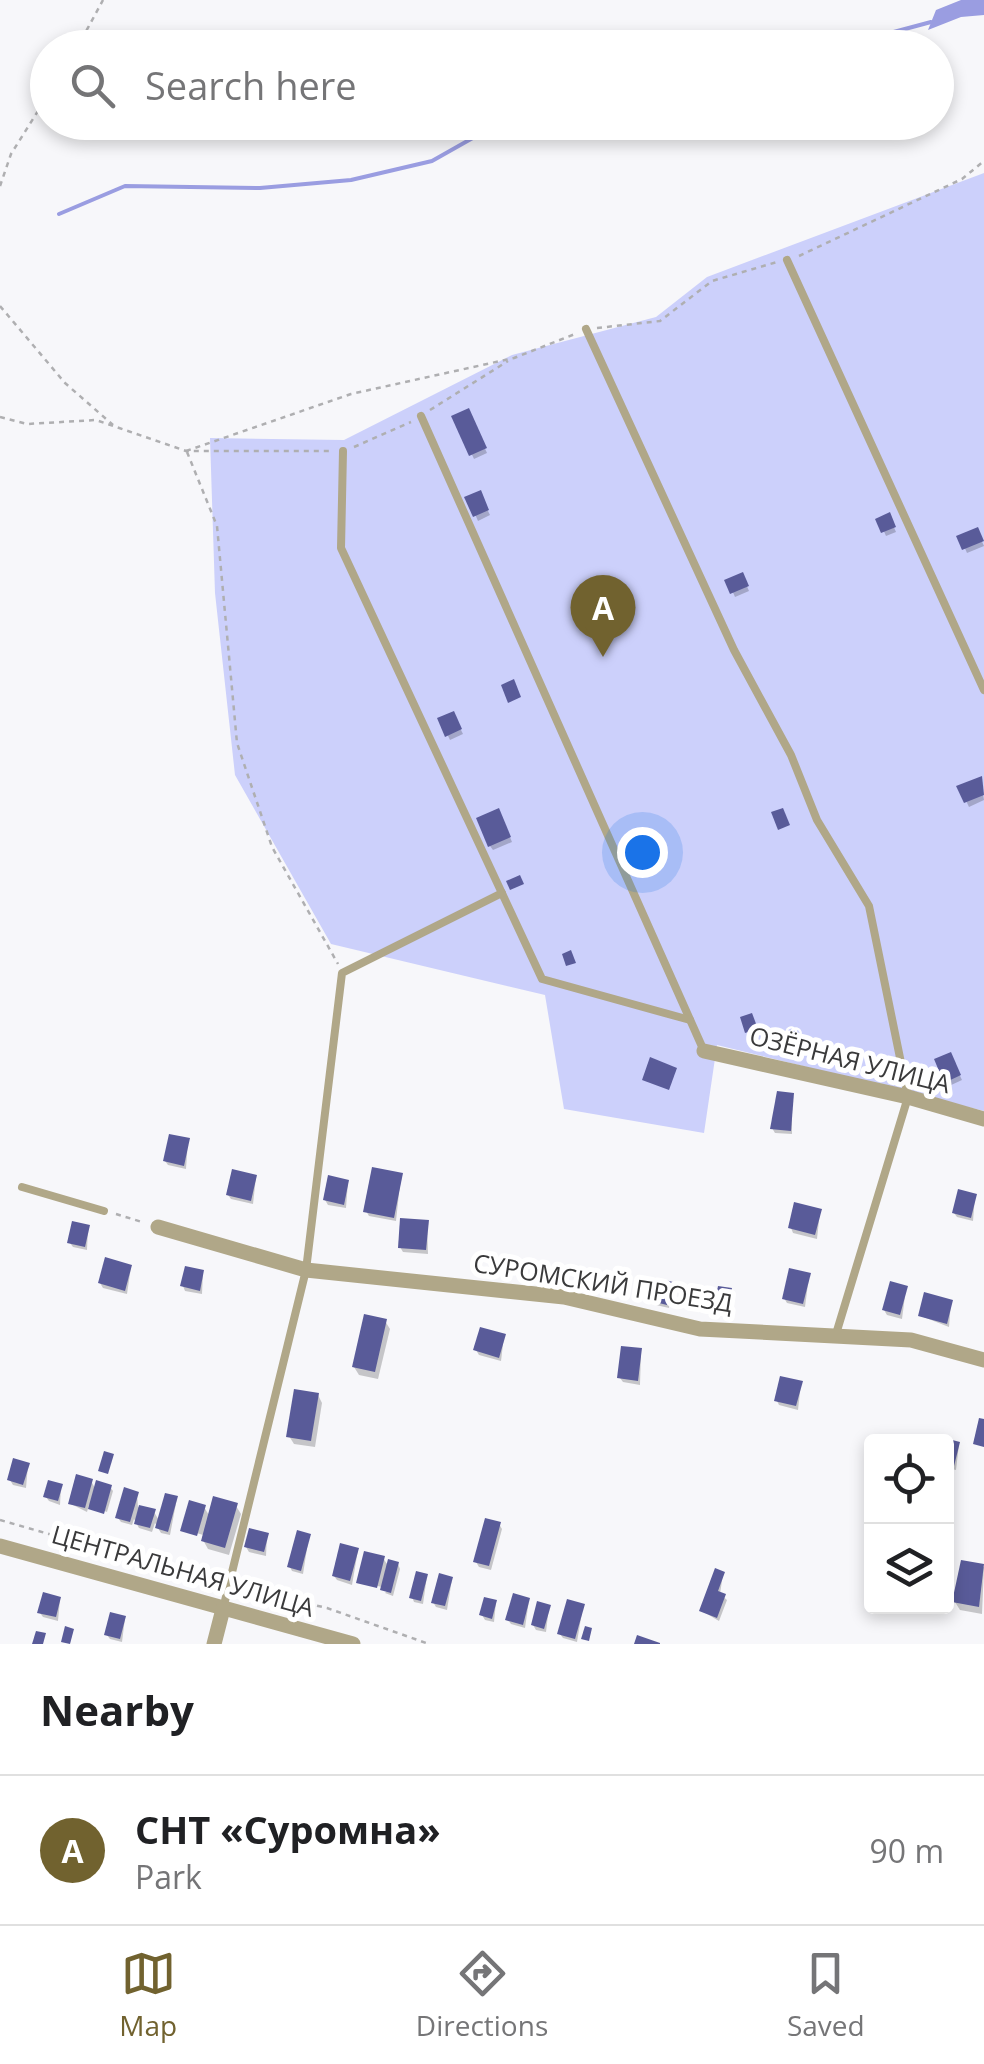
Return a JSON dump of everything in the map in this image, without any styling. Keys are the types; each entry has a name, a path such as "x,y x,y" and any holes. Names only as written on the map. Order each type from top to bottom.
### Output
{"street":[{"name":"ОЗЁРНАЯ УЛИЦА","path":"704,1051 908,1097 984,1119"},
{"name":"СУРОМСКИЙ ПРОЕЗД","path":"158,1227 306,1270 564,1297 700,1328 911,1340 984,1360"},
{"name":"ЦЕНТРАЛЬНАЯ УЛИЦА","path":"0,1546 354,1644"},
{"path":"214,1644 223,1609"}],"lane":[{"path":"787,260 982,678 984,690"},
{"path":"586,329 734,650 790,755 817,820 868,906 908,1097 836,1336"},
{"path":"420,416 704,1051"},
{"path":"343,452 341,548 542,980 690,1020"},
{"path":"223,1609 306,1270 342,973 502,893"},
{"path":"22,1187 104,1211"}],"path":[{"path":"87,30 103,0"},
{"path":"0,186 11,154 30,124"},
{"path":"0,306 65,383 114,426"},
{"path":"186,451 352,394 514,358 586,329"},
{"path":"0,417 28,424 96,420 186,451 343,452 420,416 514,358"},
{"path":"186,451 217,526 237,743 272,846 342,973"},
{"path":"104,1211 158,1227"},
{"path":"0,1520 229,1585 327,1608 429,1644"}],"shaded area":[{"path":"961,0 984,0 984,15 961,17 928,30 936,10"},
{"path":"984,173 984,1111 717,1045 704,1133 564,1109 545,995 331,944 235,775 215,593 210,438 344,440 512,355 656,317 707,277"}],"building":[{"path":"469,408 487,448 469,456 451,416"},
{"path":"481,490 489,510 473,517 464,497"},
{"path":"890,512 896,527 881,533 875,519"},
{"path":"978,527 984,541 962,550 956,536"},
{"path":"743,572 749,586 730,594 724,580"},
{"path":"514,679 521,697 508,703 501,685"},
{"path":"454,711 462,729 445,737 437,718"},
{"path":"982,776 984,795 964,803 956,786"},
{"path":"499,808 511,837 488,847 476,818"},
{"path":"783,808 790,825 778,830 771,812"},
{"path":"520,875 524,884 510,890 506,881"},
{"path":"571,950 576,963 566,966 562,954"},
{"path":"752,1013 758,1029 745,1033 740,1017"},
{"path":"951,1052 961,1075 944,1083 934,1059"},
{"path":"650,1057 677,1068 669,1090 642,1080"},
{"path":"777,1091 794,1093 791,1131 770,1129"},
{"path":"169,1134 190,1138 184,1166 163,1161"},
{"path":"372,1167 403,1173 394,1218 363,1212"},
{"path":"232,1169 257,1175 251,1201 226,1195"},
{"path":"328,1175 349,1180 344,1205 323,1200"},
{"path":"958,1189 977,1194 971,1218 952,1213"},
{"path":"794,1202 822,1209 815,1235 788,1228"},
{"path":"400,1218 429,1220 426,1250 398,1248"},
{"path":"72,1221 90,1225 85,1247 67,1243"},
{"path":"105,1257 132,1265 125,1291 98,1283"},
{"path":"185,1266 204,1270 200,1291 180,1286"},
{"path":"789,1268 811,1273 803,1304 782,1299"},
{"path":"657,1278 673,1282 667,1305 651,1301"},
{"path":"890,1281 908,1286 900,1315 882,1310"},
{"path":"718,1286 732,1288 728,1309 714,1306"},
{"path":"924,1292 953,1300 947,1324 918,1316"},
{"path":"364,1314 387,1319 375,1372 352,1367"},
{"path":"480,1327 506,1334 499,1358 473,1350"},
{"path":"621,1346 642,1348 638,1381 617,1378"},
{"path":"780,1376 803,1381 796,1406 774,1401"},
{"path":"294,1389 319,1393 311,1441 286,1437"},
{"path":"979,1418 984,1419 984,1447 973,1444"},
{"path":"954,1440 960,1442 954,1466"},
{"path":"104,1451 114,1454 108,1474 98,1471"},
{"path":"13,1458 30,1463 23,1485 7,1480"},
{"path":"76,1474 93,1479 85,1508 68,1504"},
{"path":"48,1480 63,1484 58,1501 43,1497"},
{"path":"96,1480 112,1485 104,1514 88,1509"},
{"path":"124,1487 139,1492 130,1522 115,1518"},
{"path":"165,1493 178,1496 168,1532 155,1528"},
{"path":"213,1496 238,1503 225,1548 201,1541"},
{"path":"189,1500 206,1505 197,1536 180,1531"},
{"path":"139,1505 156,1509 150,1528 134,1524"},
{"path":"485,1518 501,1522 489,1566 473,1562"},
{"path":"249,1528 269,1533 264,1552 244,1547"},
{"path":"297,1530 311,1534 301,1571 287,1567"},
{"path":"340,1543 359,1548 350,1581 332,1576"},
{"path":"364,1551 385,1556 377,1588 356,1583"},
{"path":"388,1559 399,1562 391,1593 380,1590"},
{"path":"961,1560 984,1564 979,1607 954,1602"},
{"path":"715,1568 725,1572 718,1591 726,1594 717,1618 699,1611"},
{"path":"416,1571 428,1574 421,1601 409,1598"},
{"path":"439,1573 453,1577 445,1606 431,1603"},
{"path":"43,1592 61,1597 56,1617 37,1613"},
{"path":"513,1593 530,1598 523,1625 505,1620"},
{"path":"484,1597 497,1600 492,1619 479,1615"},
{"path":"567,1599 585,1604 575,1639 557,1634"},
{"path":"537,1601 551,1605 544,1629 531,1625"},
{"path":"110,1612 126,1616 120,1639 104,1635"},
{"path":"65,1626 74,1629 70,1644 61,1642"},
{"path":"585,1626 592,1628 589,1641 581,1639"},
{"path":"36,1631 46,1633 43,1644 32,1644"},
{"path":"637,1635 660,1643 660,1644 634,1644"}],"waterway":[{"path":"901,30 931,22"},
{"path":"59,214 125,186 260,188 351,180 432,161 469,140"}],"place":[{"name":"СНТ «Суромна»","path":"603,657"}]}
